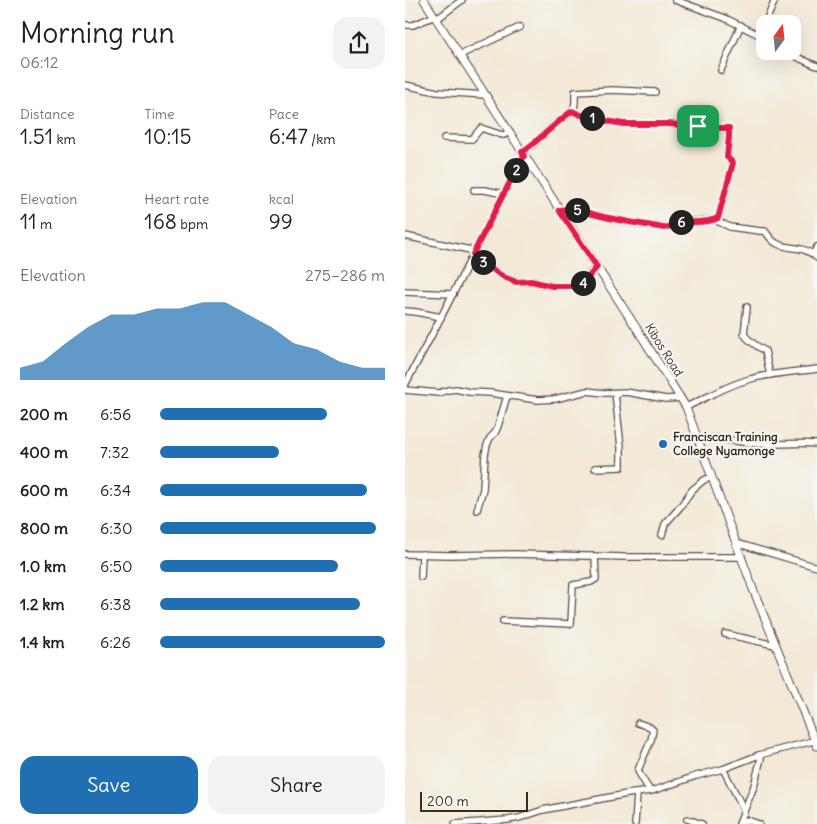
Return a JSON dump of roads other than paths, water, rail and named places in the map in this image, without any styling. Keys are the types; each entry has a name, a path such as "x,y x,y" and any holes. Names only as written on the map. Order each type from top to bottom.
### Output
{"main road":[{"name":"Kibos Road","path":"424,0 686,407 775,645 816,742"}],"street":[{"path":"405,25 436,18 462,0"},
{"path":"675,0 725,18 756,33"},
{"path":"770,15 775,0"},
{"path":"721,70 741,25"},
{"path":"460,55 520,27"},
{"path":"801,58 817,66"},
{"path":"405,85 446,93 486,95"},
{"path":"405,385 523,154 572,111 575,106 574,93 576,91 621,90 655,92"},
{"path":"572,111 581,115 623,124 668,124 729,128 727,157 733,162 718,218 715,220"},
{"path":"444,138 472,139 481,128 502,134 509,132"},
{"path":"474,190 504,194"},
{"path":"559,210 578,210 664,228 681,222 715,220 730,227 765,231 778,244 803,249 815,256 817,247"},
{"path":"405,236 474,253 496,272 516,282 531,281 552,286 574,286 583,283 597,267"},
{"path":"405,292 453,294"},
{"path":"747,307 745,336 765,350 770,375"},
{"path":"405,311 441,317"},
{"path":"686,407 749,379 817,369"},
{"path":"405,390 439,393 456,389 548,400 587,391 626,392 666,399 681,398"},
{"path":"595,468 621,466 621,447 615,393"},
{"path":"477,510 483,492 485,455 488,441 498,426 507,396"},
{"path":"699,440 721,438 761,444 817,444"},
{"path":"662,535 665,524 692,490 704,480 712,477"},
{"path":"736,543 817,567"},
{"path":"405,554 742,557"},
{"path":"421,576 423,554"},
{"path":"503,622 571,624 573,585 591,582 595,579 595,556"},
{"path":"725,634 775,645"},
{"path":"637,723 650,727 653,730 651,740 638,770 650,792"},
{"path":"455,824 508,820 558,807 627,794 650,792 723,769 759,755 816,742"},
{"path":"739,824 754,786 761,758 759,755"},
{"path":"723,769 744,813"},
{"path":"635,824 637,793"},
{"path":"687,819 702,824"},
{"path":"739,824 747,820 759,824"}],"place":[{"name":"Franciscan Training College Nyamonge","path":"663,444"}]}
